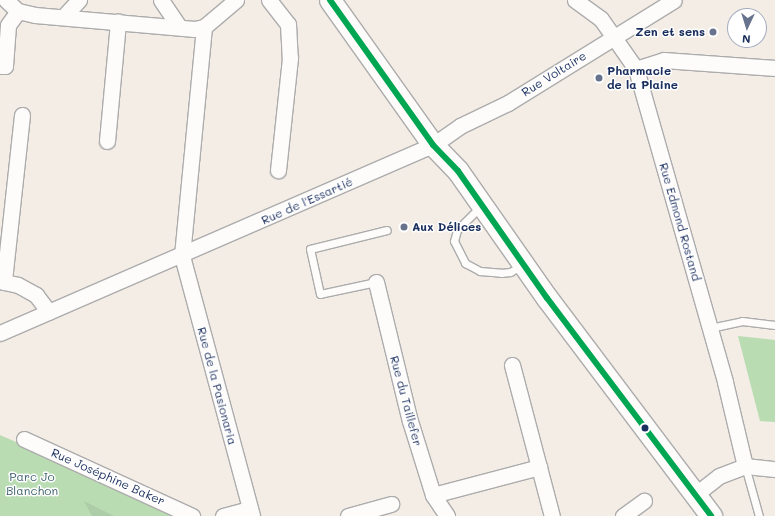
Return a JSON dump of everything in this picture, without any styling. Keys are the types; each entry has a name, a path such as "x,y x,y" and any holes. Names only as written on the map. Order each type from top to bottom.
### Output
{"street":[{"path":"6,0 18,11 179,27 204,27 236,0"},
{"path":"64,16 80,0"},
{"path":"161,0 179,27"},
{"path":"270,0 288,24 290,58 278,170"},
{"path":"330,0 433,145 458,171 547,298 696,494 711,516"},
{"name":"Rue Edmond Rostand","path":"575,0 601,19 617,37 636,69 710,328 744,466"},
{"name":"Rue Voltaire","path":"433,145 460,126 508,103 617,37 674,0"},
{"path":"0,66 5,66 4,24 18,11"},
{"path":"107,140 118,22"},
{"path":"182,256 204,27"},
{"path":"636,69 664,60 775,68"},
{"path":"22,115 4,282 18,285 36,295 49,312"},
{"name":"Rue de l'Essartié","path":"0,334 182,256 433,145"},
{"name":"Rue de la Pasionaria","path":"182,256 251,512"},
{"name":"Rue du Taillefer","path":"376,282 410,421 433,495 447,516"},
{"path":"512,365 552,516"},
{"name":"Rue Joséphine Baker","path":"24,439 192,516"},
{"path":"696,494 719,476 744,466 775,468"},
{"path":"433,495 539,467"},
{"path":"623,516 644,501"},
{"path":"348,516 391,504"},
{"path":"224,516 251,512"}],"lane":[{"path":"482,206 457,230 454,241 465,263 480,271 501,272 510,272 524,264"},
{"path":"376,282 320,294 310,249 387,230"},
{"path":"710,328 742,321 775,325"},
{"name":"Rue Edmond Rostand","path":"744,466 759,516"}],"green space":[{"path":"738,336 775,340 775,422 760,421"},
{"name":"Parc Jo Blanchon","path":"0,435 184,516 0,516"},
{"path":"84,501 114,516 92,516"}],"transit line":[{"path":"330,0 433,145 458,171 547,298 711,516"}],"place":[{"name":"Zen et sens","path":"713,32"},
{"name":"Pharmacie de la Plaine","path":"599,78"},
{"name":"Aux Délices","path":"404,227"}]}
